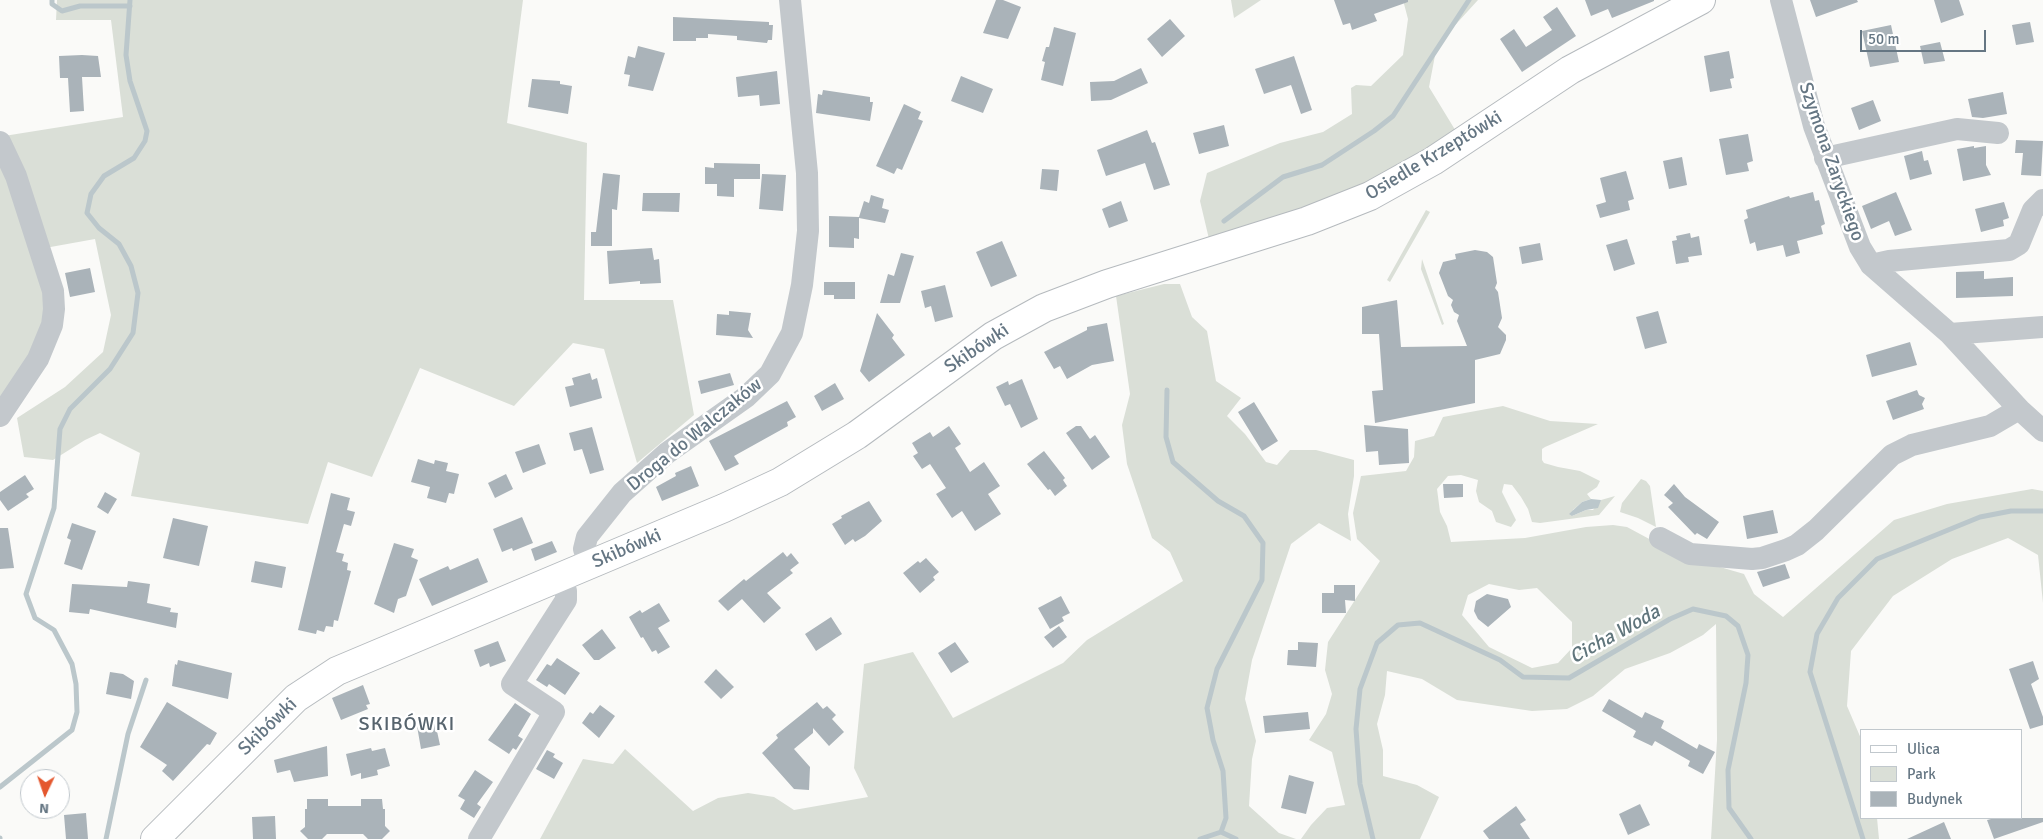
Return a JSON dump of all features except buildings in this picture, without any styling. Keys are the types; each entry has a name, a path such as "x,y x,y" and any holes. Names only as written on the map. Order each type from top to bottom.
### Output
{"main road":[{"name":"Osiedle Krzeptówki","path":"1119,280 1308,221 1370,196 1451,149 1570,70 1701,0"},
{"name":"Skibówki","path":"156,839 283,711 318,682 356,662 737,503 787,479 857,435 993,336 1049,305 1119,280"}],"street":[{"name":"Droga do Walczaków","path":"589,565 584,549 587,537 622,493 667,453 746,396 770,374 792,333 802,285 808,231 807,173 790,0"},
{"name":"Szymona Zaryckiego","path":"1781,0 1806,95 1826,158 1860,247 1871,265 1950,334 2019,409 2043,431"},
{"path":"1826,158 1957,129 1998,134"},
{"path":"0,142 16,176 53,291 54,308 52,325 38,358 0,416"},
{"path":"1871,265 1889,261 2009,250 2019,244 2034,210 2043,200"},
{"path":"1950,334 2043,327"},
{"path":"1660,538 1690,554 1752,559 1771,555 1797,545 1892,455 1912,445 1990,426 2019,409"},
{"path":"479,839 554,712 512,684 566,600 566,590 561,576"}],"green space":[{"path":"57,0 523,0 507,123 587,143 584,300 673,300 694,415 637,463 604,349 573,343 514,406 420,368 372,477 328,462 308,524 131,496 140,453 100,433 53,460 24,457 17,418 65,387 103,352 111,315 95,239 45,248 4,136 123,117 111,20 56,20"},
{"path":"1231,0 1261,0 1234,18"},
{"path":"1403,0 1478,0 1437,45 1429,87 1457,133 1329,204 1209,239 1200,201 1207,173 1280,143 1323,132 1352,114 1351,88 1356,85 1371,86 1403,55 1408,19"},
{"path":"0,151 47,289 47,325 0,408"},
{"path":"1426,210 1430,212 1390,282 1387,280"},
{"path":"1422,259 1444,324 1442,325 1421,269"},
{"path":"1164,284 1180,284 1192,317 1207,331 1216,381 1241,398 1227,416 1245,434 1266,462 1277,465 1290,450 1316,450 1354,460 1354,476 1348,514 1351,541 1319,523 1291,544 1252,660 1245,699 1256,741 1252,759 1249,806 1279,833 1296,839 540,839 583,759 613,764 625,749 693,811 718,798 748,793 774,797 794,810 868,797 854,768 864,664 913,652 953,718 1063,663 1087,640 1183,581 1170,552 1152,538 1127,464 1122,425 1130,394 1116,296"},
{"path":"1503,406 1550,421 1598,424 1545,447 1542,449 1542,460 1544,463 1580,471 1600,481 1597,487 1587,494 1591,499 1582,502 1573,510 1572,516 1586,510 1593,510 1601,500 1615,496 1599,515 1540,523 1532,522 1528,509 1512,485 1504,484 1502,492 1516,520 1511,527 1496,522 1492,511 1479,502 1476,491 1478,480 1461,475 1448,476 1437,489 1440,512 1447,526 1451,542 1525,538 1586,527 1613,525 1627,527 1679,555 1744,574 1754,594 1783,617 1894,520 1947,504 2032,489 2043,491 2043,603 2038,555 2008,538 1952,559 1893,596 1851,651 1847,706 1860,736 1860,819 1877,819 1879,839 1711,839 1717,740 1716,624 1703,635 1670,653 1625,669 1593,696 1567,709 1532,711 1457,700 1422,679 1387,671 1385,695 1377,724 1383,750 1383,776 1417,785 1439,797 1420,839 1301,839 1327,808 1345,805 1332,752 1309,740 1326,714 1332,694 1325,670 1328,642 1380,561 1357,539 1353,513 1361,476 1406,471 1414,457 1415,441 1434,436 1443,417","holes":["1489,584 1519,590 1537,588 1572,622 1572,648 1558,663 1532,668 1489,647 1462,615 1468,595"]},
{"path":"1641,479 1650,486 1656,527 1620,512 1622,503"}],"shaded area":[{"path":"1591,499 1601,500 1598,508 1586,510 1572,516 1569,514 1582,502"}],"waterway":[{"path":"52,0 52,4 62,11 80,6 130,6"},
{"path":"0,787 72,730 77,712 76,684 72,664 54,630 35,618 26,594 54,508 60,429 70,409 110,369 133,333 138,293 131,266 119,244 99,228 87,213 91,194 104,176 134,158 145,141 147,131 130,81 126,55 130,0"},
{"path":"1224,221 1283,177 1322,165 1374,131 1393,116 1469,0"},
{"path":"1167,390 1166,437 1173,462 1218,501 1244,516 1263,543 1262,580 1217,669 1207,708 1213,740 1223,771 1226,818 1221,832"},
{"name":"Cicha Woda","path":"1863,839 1810,672 1817,634 1838,598 1877,559 1980,517 2011,511 2043,511"},
{"name":"Cicha Woda","path":"1373,839 1360,784 1356,729 1360,689 1377,643 1398,625 1420,623 1500,660 1523,677 1569,678 1670,619 1693,609 1726,616 1738,626 1748,655 1746,683 1728,770 1729,808 1751,839"},
{"path":"106,839 128,734 146,680"},
{"name":"Cicha Woda","path":"1200,839 1221,832 1236,839"}],"district":[{"name":"SKIBÓWKI","path":"407,725"}]}
